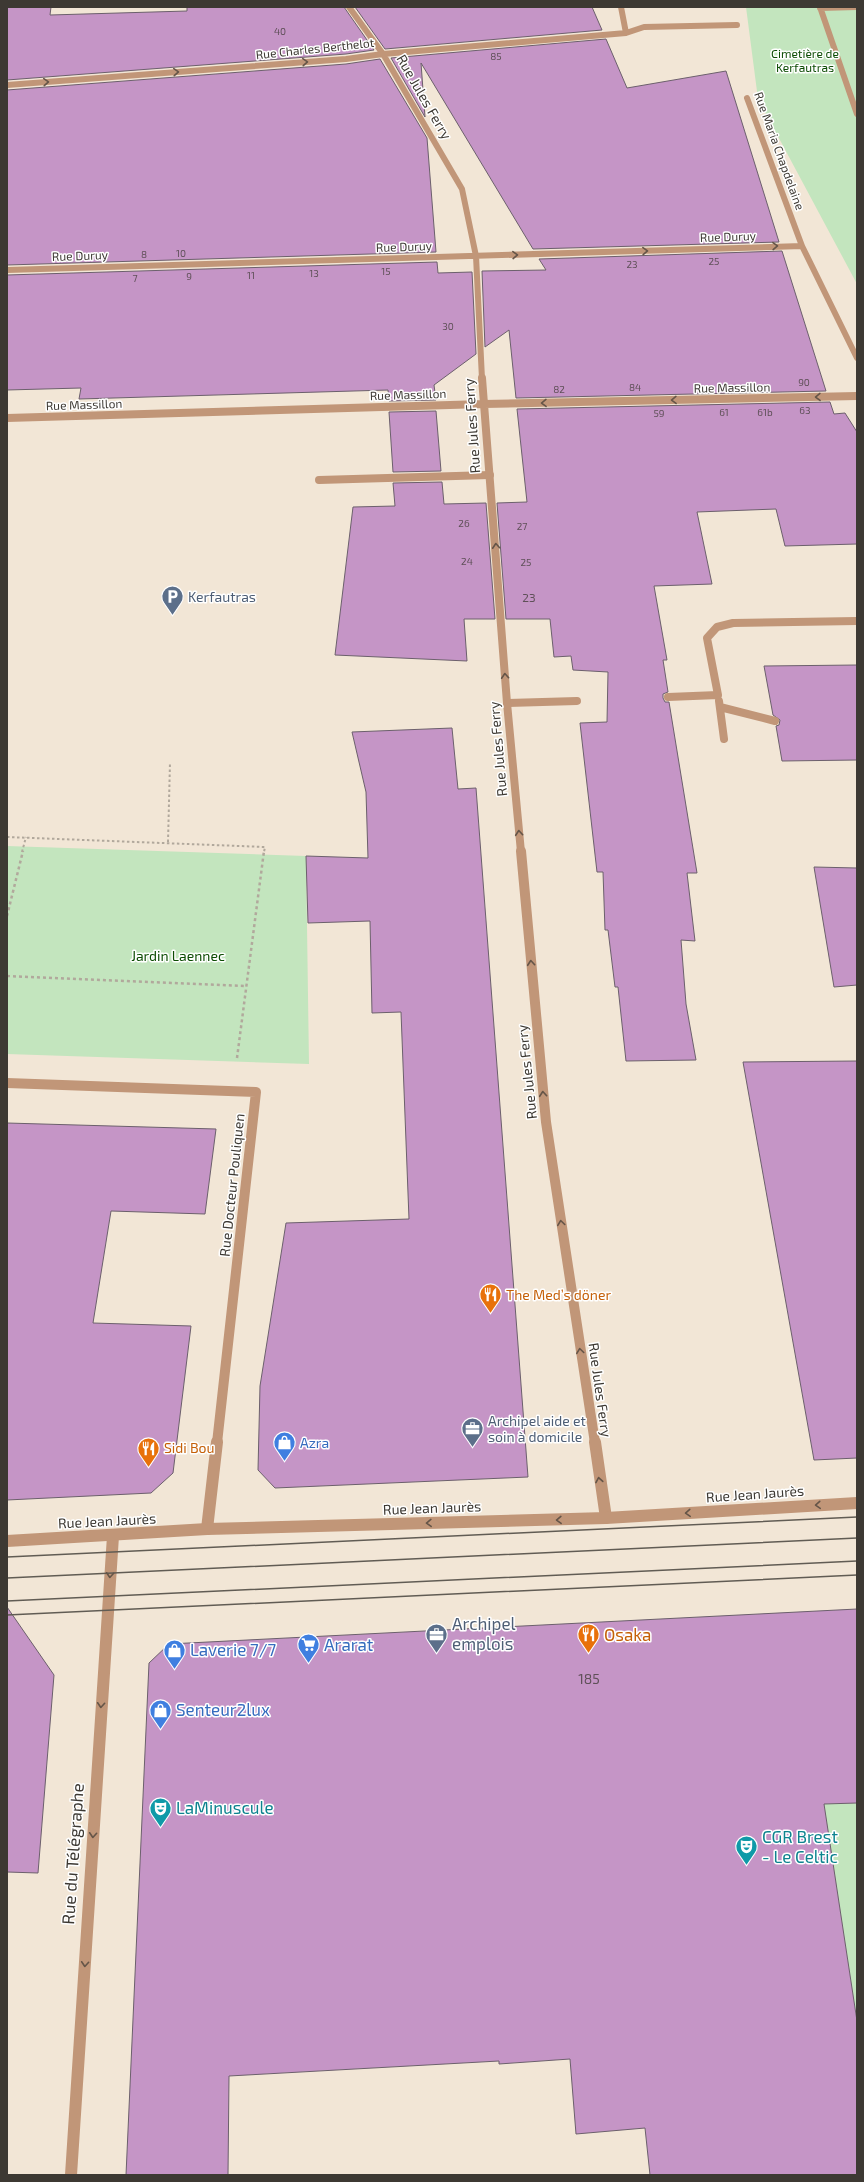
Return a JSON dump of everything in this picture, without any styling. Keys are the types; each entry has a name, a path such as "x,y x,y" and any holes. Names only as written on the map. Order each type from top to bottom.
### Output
{"street":[{"name":"Rue Jules Ferry","path":"349,7 383,54 462,190 476,256 484,404 507,703 546,1122 606,1518"},
{"path":"621,7 626,33 644,27 737,25"},
{"path":"857,7 820,8 857,114"},
{"name":"Rue Charles Berthelot","path":"7,85 346,59 383,54 626,33"},
{"name":"Rue Maria Chapdelaine","path":"747,98 802,246 857,358"},
{"name":"Rue Duruy","path":"7,270 802,246"},
{"name":"Rue Massillon","path":"7,418 484,404 857,396"},
{"path":"319,480 490,475"},
{"path":"724,739 720,706 707,638 717,627 733,623 857,620"},
{"path":"668,697 718,695"},
{"path":"507,703 577,700"},
{"path":"720,706 775,721"},
{"name":"Rue Docteur Pouliquen","path":"7,1083 234,1090 256,1092 207,1529"},
{"name":"Rue Jean Jaurès","path":"7,1541 112,1536 207,1529 606,1518 857,1503"},
{"name":"Rue du Télégraphe","path":"71,2175 112,1536"}],"path":[{"path":"168,842 170,762"},
{"path":"7,837 168,842 265,847 245,986 234,1090"},
{"path":"7,916 26,837"},
{"path":"7,976 245,986"}],"green space":[{"name":"Cimetière de Kerfautras","path":"746,7 857,7 857,284 758,99"},
{"name":"Jardin Laennec","path":"7,846 306,856 309,1064 7,1054"},
{"path":"857,1803 857,2021 824,1804"}],"building":[{"path":"7,7 51,7 50,15 187,11 187,7 344,7 374,50 346,54 7,80"},
{"path":"355,7 592,7 602,30 385,49"},
{"path":"606,39 627,88 726,71 779,242 533,249 421,63 425,117 391,58"},
{"path":"380,59 427,138 436,252 7,265 7,90 346,64"},
{"path":"782,251 826,391 516,398 509,330 485,347 482,271 546,270 539,259"},
{"path":"437,262 438,273 472,272 476,354 434,385 436,400 389,401 388,390 79,399 81,388 7,390 7,275"},
{"path":"830,402 834,414 845,413 857,432 857,544 785,546 776,509 697,512 712,584 654,586 667,660 663,660 668,692 663,694 663,698 665,702 669,702 697,873 687,873 695,941 681,940 686,1004 696,1060 626,1061 618,987 615,987 608,930 605,930 603,872 597,872 580,723 607,722 608,672 573,670 571,656 554,657 550,619 506,619 497,503 527,502 517,409"},
{"path":"436,411 441,471 393,472 389,412"},
{"path":"442,482 444,504 486,503 495,619 464,619 467,661 335,655 353,507 395,506 393,483"},
{"path":"857,665 857,760 782,761 776,726 779,725 780,720 773,715 764,666"},
{"path":"452,728 458,789 476,788 528,1477 275,1488 258,1470 260,1386 286,1223 409,1219 401,1012 372,1013 370,921 308,923 306,856 368,858 366,792 352,732"},
{"path":"814,867 857,868 857,985 834,987"},
{"path":"857,1061 857,1458 814,1460 743,1062"},
{"path":"7,1123 216,1129 205,1214 111,1211 93,1323 191,1326 173,1473 151,1493 7,1500"},
{"path":"7,1607 54,1675 38,1873 7,1872"},
{"path":"857,1609 857,1803 824,1804 857,2021 857,2175 650,2175 645,2128 576,2134 570,2059 499,2064 499,2061 229,2076 228,2175 126,2175 149,1663 169,1644"}],"tram line":[{"path":"7,1557 857,1517"},
{"path":"7,1578 857,1538"},
{"path":"7,1601 857,1561"},
{"path":"7,1615 857,1575"}],"place":[{"name":"Kerfautras","path":"173,616"},
{"name":"The Med’s döner","path":"490,1314"},
{"name":"Archipel aide et soin à domicile","path":"472,1448"},
{"name":"Azra","path":"284,1462"},
{"name":"Sidi Bou","path":"148,1468"},
{"name":"Archipel emplois","path":"436,1654"},
{"name":"Osaka","path":"589,1654"},
{"name":"Ararat","path":"308,1664"},
{"name":"Laverie 7/7","path":"174,1670"},
{"name":"Senteur2lux","path":"160,1730"},
{"name":"LaMinuscule","path":"160,1828"},
{"name":"CGR Brest - Le Celtic","path":"746,1866"}]}
